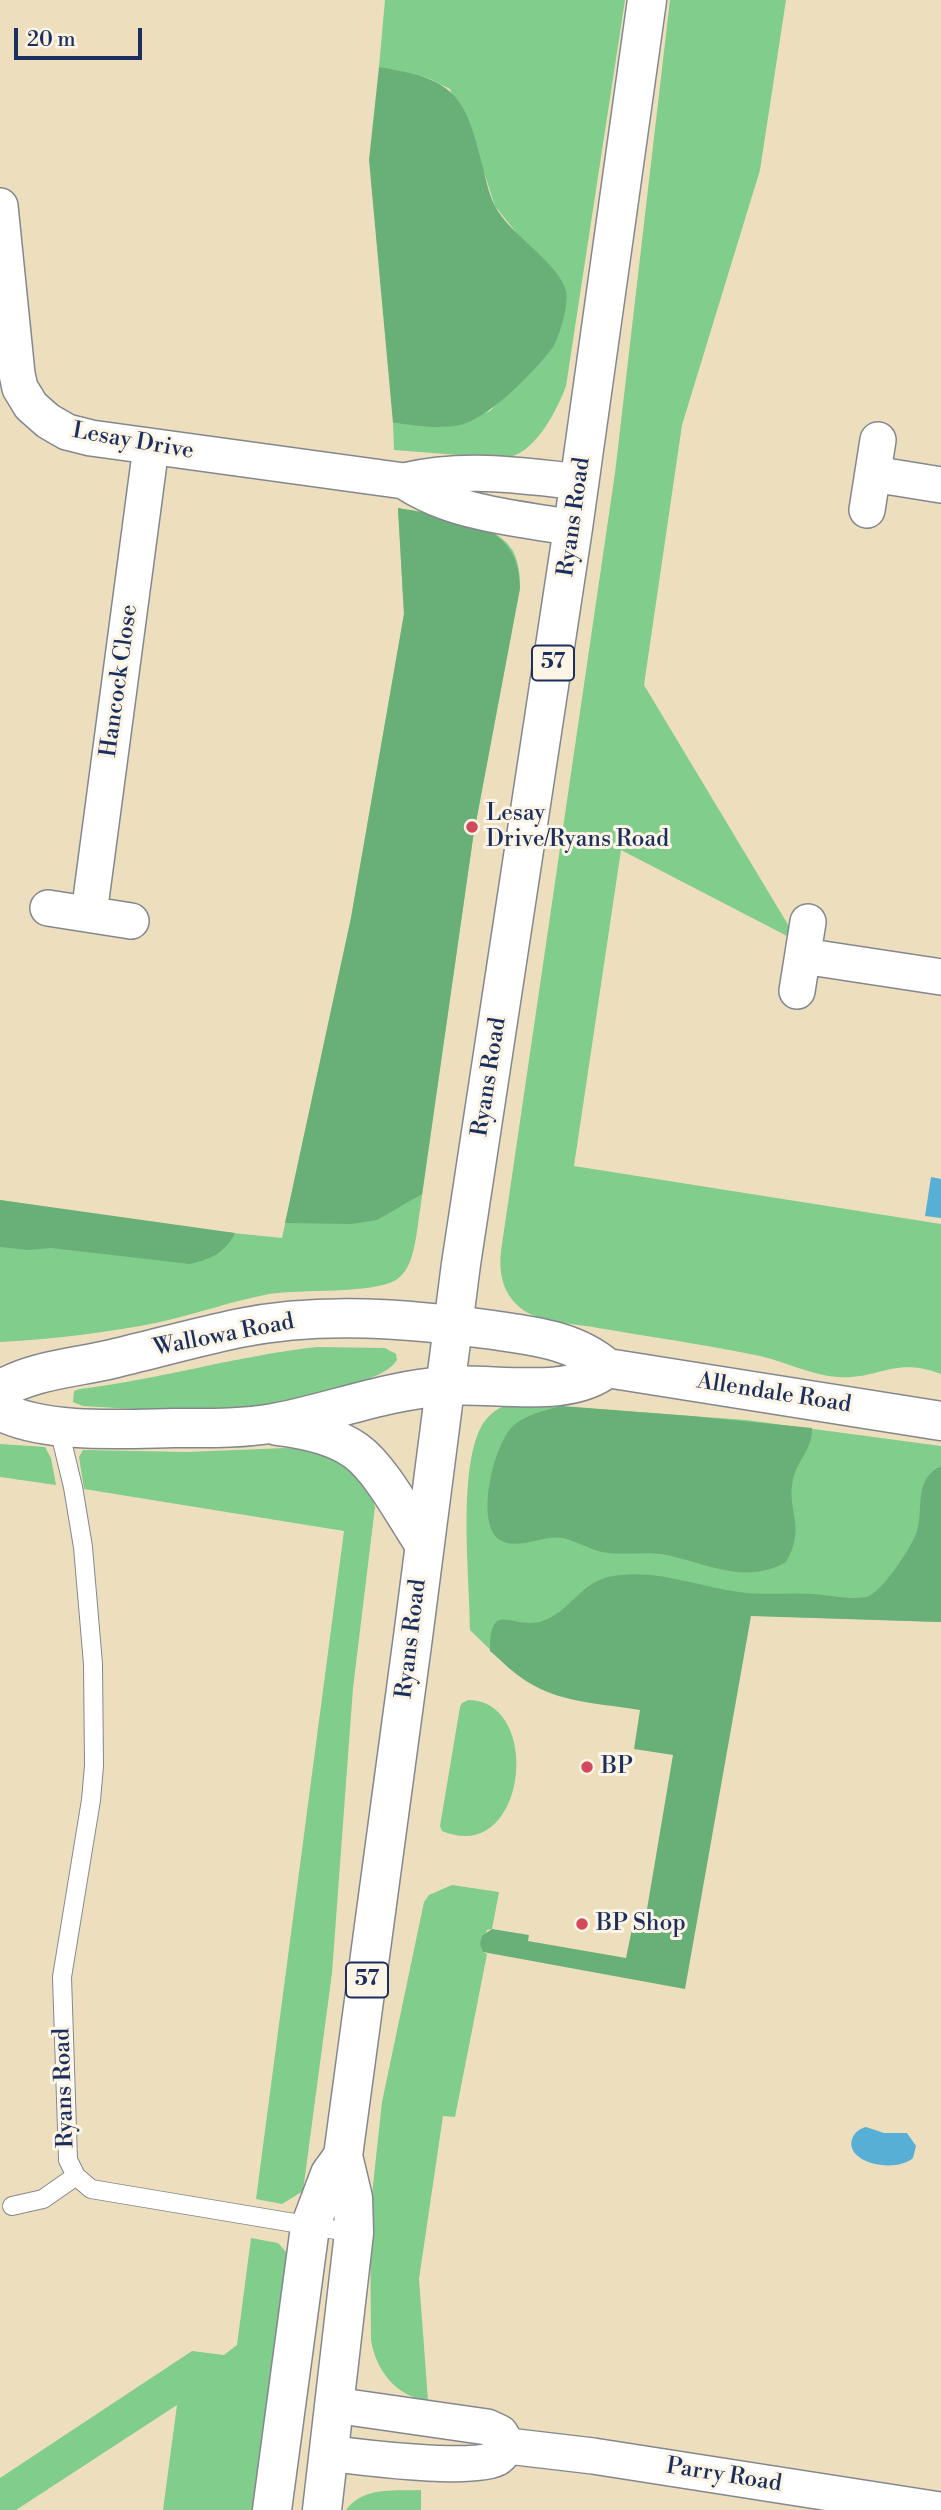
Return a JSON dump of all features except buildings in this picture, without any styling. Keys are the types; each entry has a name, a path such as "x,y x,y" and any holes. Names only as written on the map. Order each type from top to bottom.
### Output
{"main road":[{"name":"Ryans Road","path":"322,2510 354,2233 351,2187 342,2156 414,1637 453,1325 580,482 647,0"},
{"name":"Wallowa Road","path":"0,1390 20,1379 254,1326 350,1317 453,1325"},
{"name":"Allendale Road","path":"453,1325 541,1338 585,1353 607,1368 941,1421"},
{"path":"0,1411 15,1418 58,1425 119,1429 212,1428 265,1424 393,1393 446,1386 560,1385 588,1379 607,1368"},
{"path":"265,1424 316,1434 336,1440 356,1451 370,1464 424,1544"},
{"name":"Ryans Road","path":"272,2510 310,2227 330,2174 342,2156"},
{"name":"Parry Road","path":"286,2399 334,2405"},
{"path":"279,2447 328,2453"}],"street":[{"name":"Lesay Drive","path":"0,206 14,355 10,391 66,432 151,447 404,481 439,474 477,472 580,482"},
{"path":"867,510 878,440"},
{"name":"Hancock Close","path":"89,915 151,447"},
{"path":"873,474 941,485"},
{"name":"Lesay Drive","path":"404,481 419,491 453,505 573,528"},
{"path":"48,908 131,921"},
{"path":"797,991 808,922"},
{"path":"803,956 941,977"},
{"name":"Parry Road","path":"334,2405 487,2427 500,2433 508,2446 604,2458 939,2510"},
{"path":"328,2453 384,2460 480,2464 497,2459 508,2446"}],"lane":[{"name":"Ryans Road","path":"58,1425 73,1487 83,1547 92,1634 94,1766 91,1800 62,1977 68,2160 76,2176 91,2189 354,2233"},
{"path":"12,2206 43,2199 76,2176"}],"green space":[{"path":"385,0 625,0 566,386 545,428 529,446 510,457 490,458 394,450 393,423 443,427 490,411 554,345 553,269 523,241 495,206 450,89 430,79 379,67"},
{"path":"670,0 786,0 760,170 682,425 644,685 790,928 789,937 621,850 574,1166 941,1224 941,1374 911,1367 852,1377 827,1376 740,1352 555,1321 521,1309 509,1295 502,1279 501,1251 615,473"},
{"path":"379,67 438,83 460,103 475,136 495,206 511,227 554,270 566,291 561,328 553,347 525,379 489,411 466,423 449,427 393,423 369,160"},
{"path":"398,508 461,520 492,532 504,540 513,551 520,583 473,838 416,1238 408,1267 396,1280 371,1287 269,1294 140,1326 80,1335 0,1342 0,1200 194,1229 282,1238 351,918 404,614"},
{"path":"398,508 460,519 495,535 508,547 517,565 520,588 473,838 422,1194 377,1220 352,1224 285,1223 351,918 404,614"},
{"path":"0,1200 235,1233 227,1246 217,1254 190,1264 51,1248 28,1250 0,1247"},
{"path":"317,1347 385,1348 396,1354 397,1360 379,1374 334,1391 264,1405 152,1409 83,1406 73,1402 74,1391 80,1389"},
{"path":"512,1403 746,1420 941,1446 941,1622 580,1610 510,1669 470,1630 467,1496 474,1445 482,1425 488,1417"},
{"path":"562,1406 812,1428 810,1442 793,1480 792,1501 796,1528 786,1562 771,1569 742,1572 660,1554 602,1552 563,1538 515,1544 500,1540 492,1531 488,1518 490,1483 499,1449 506,1435 518,1422 536,1413"},
{"path":"0,1444 45,1447 51,1458 56,1485 0,1477"},
{"path":"286,1448 328,1456 345,1466 361,1483 375,1507 353,1688 332,1973 303,2191 282,2204 256,2199 344,1531 84,1489 79,1457 83,1450 187,1452"},
{"path":"941,1466 941,1622 751,1616 685,1989 483,1952 480,1944 482,1936 492,1929 529,1935 528,1941 626,1958 635,1914 646,1915 673,1755 634,1749 640,1710 558,1696 521,1678 490,1651 494,1625 499,1620 532,1623 543,1621 560,1611 590,1585 608,1577 624,1575 674,1578 748,1593 866,1597 880,1588 909,1548 917,1531 923,1486 932,1472"},
{"path":"468,1700 492,1707 508,1726 516,1751 515,1779 508,1805 493,1826 471,1836 442,1831 440,1826 460,1707"},
{"path":"452,1885 499,1892 492,1929 487,1930 483,1952 487,1954 455,2117 443,2116 419,2279 428,2401 397,2388 383,2372 374,2351 371,2340 370,2213 382,2102 424,1902 429,1895"},
{"path":"251,2238 278,2243 294,2261 261,2510 163,2510 177,2405 16,2510 0,2510 0,2478 192,2351 224,2355 237,2345"},
{"path":"421,2490 421,2510 346,2510 353,2502 370,2493"}],"water":[{"path":"931,1177 941,1179 941,1218 925,1216"},
{"path":"866,2127 884,2133 907,2133 916,2146 913,2158 901,2164 886,2165 871,2163 859,2157 852,2149 852,2139"}],"place":[{"name":"Lesay Drive/Ryans Road","path":"472,827"},
{"name":"BP","path":"587,1767"},
{"name":"BP Shop","path":"582,1924"}]}
